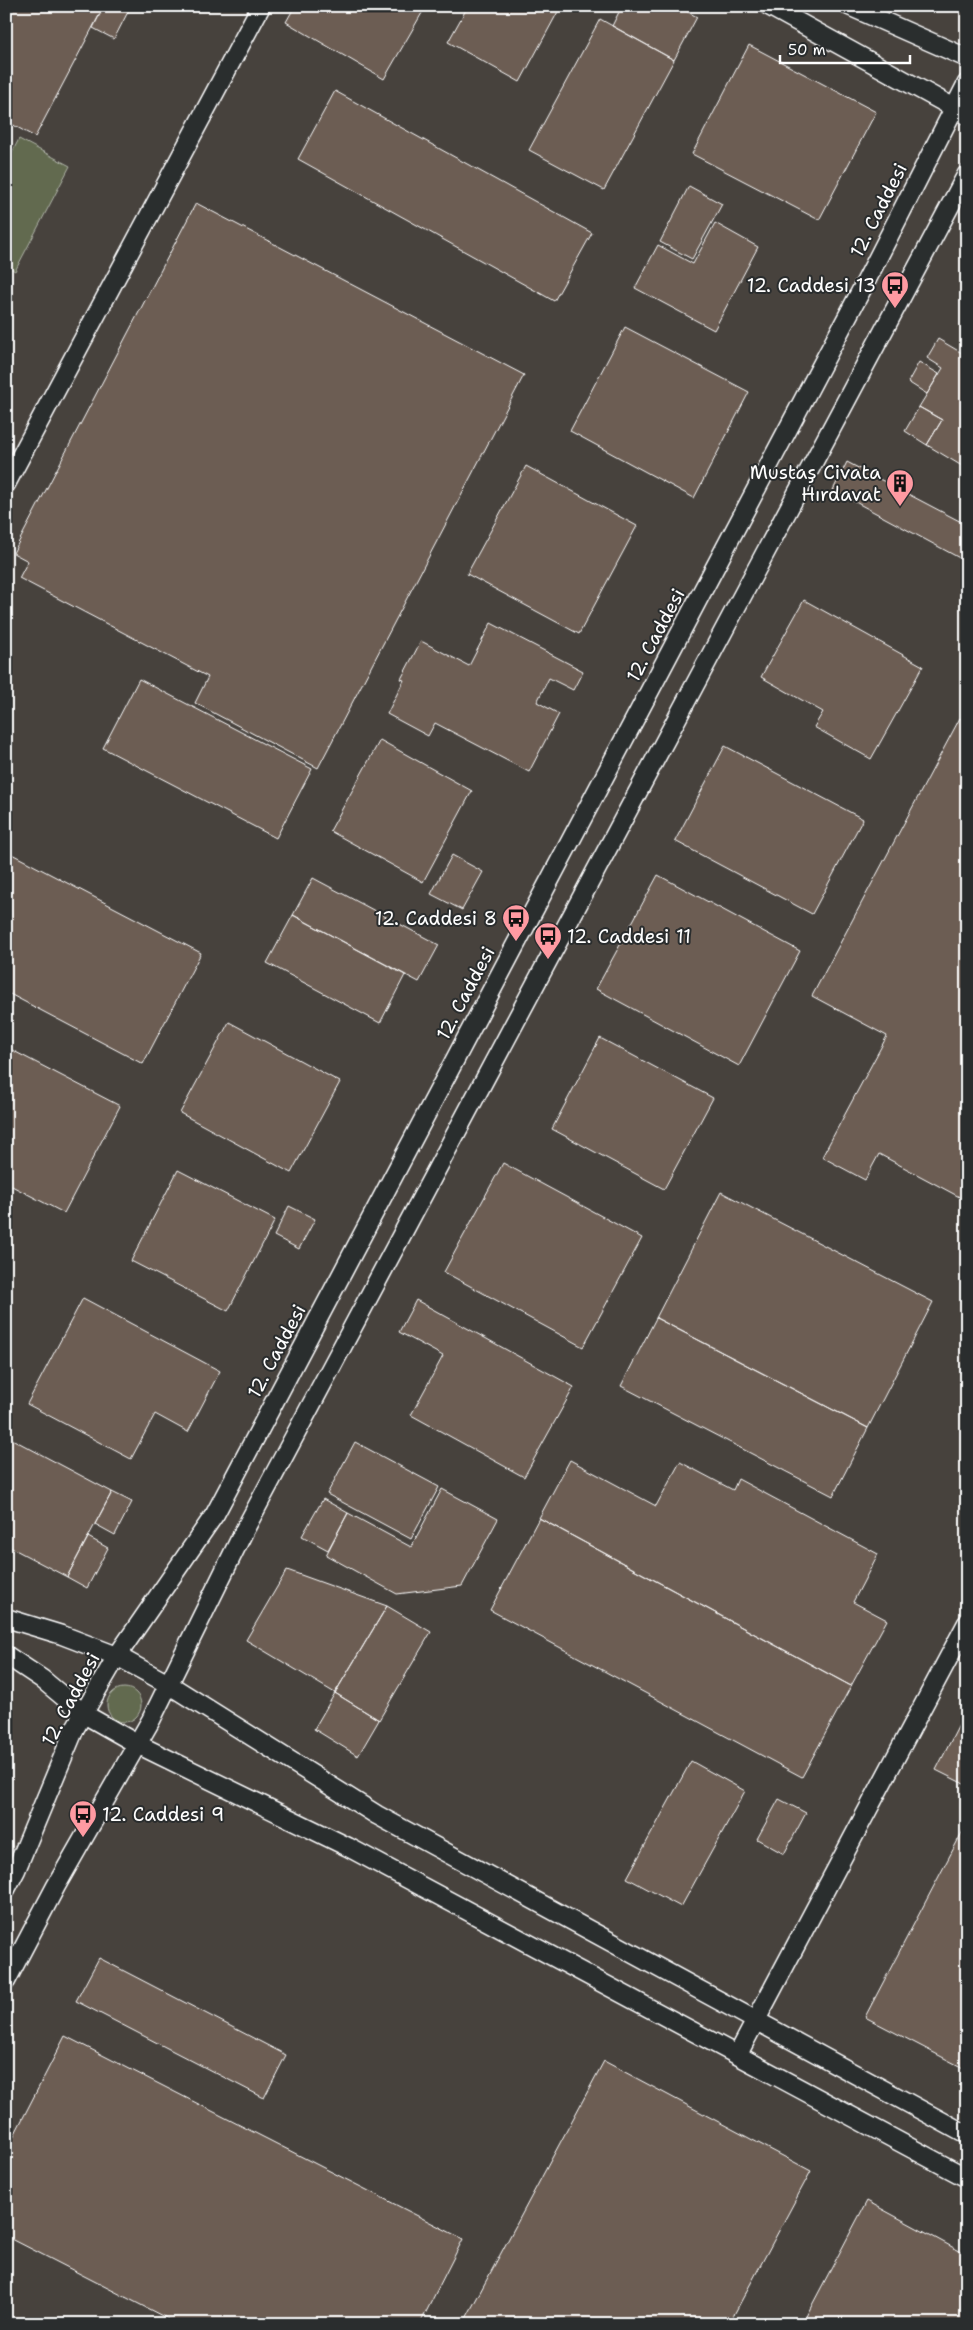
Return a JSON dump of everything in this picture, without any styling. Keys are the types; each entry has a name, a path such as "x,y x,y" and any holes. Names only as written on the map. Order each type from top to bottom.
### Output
{"street":[{"path":"6,484 261,6"},
{"path":"769,6 960,112"},
{"path":"849,6 967,58"},
{"name":"12. Caddesi","path":"6,1889 16,1870 75,1728 117,1656 214,1514 863,287 960,112 967,83"},
{"path":"6,1981 56,1886 137,1744 244,1531 967,174"},
{"path":"6,1618 62,1635 117,1656 168,1684 377,1816 967,2136"},
{"path":"738,2054 967,1623"},
{"path":"6,1655 42,1679 84,1714 137,1744 348,1847 967,2178"}],"shaded area":[{"path":"6,6 967,6 967,2324 6,2324"}],"green space":[{"path":"19,139 70,166 15,271 6,266 6,164"},
{"path":"124,1688 131,1689 136,1693 140,1698 140,1712 136,1717 131,1721 124,1722 117,1721 112,1717 108,1712 107,1705 108,1698 112,1693 117,1689"}],"building":[{"path":"6,6 104,6 35,137 6,121"},
{"path":"104,6 131,6 114,39 93,28"},
{"path":"295,6 426,6 384,79 286,22"},
{"path":"468,6 561,6 520,82 448,42"},
{"path":"622,6 677,6 697,17 674,60 612,26"},
{"path":"600,19 674,60 604,190 529,150"},
{"path":"749,45 876,112 819,220 692,154"},
{"path":"335,91 592,233 554,301 298,159"},
{"path":"689,186 722,204 692,259 660,242"},
{"path":"196,203 524,375 318,768 195,703 208,677 19,578 28,561 13,553"},
{"path":"715,223 758,247 714,330 635,288 658,245 693,264"},
{"path":"625,327 749,392 694,498 570,431"},
{"path":"938,339 967,356 967,469 927,445 942,420 919,407 943,368 927,358"},
{"path":"919,362 939,374 927,394 908,382"},
{"path":"919,407 942,420 927,445 905,431"},
{"name":"Mustaş Civata Hırdavat","path":"847,462 967,525 967,562 833,490"},
{"path":"526,466 637,526 579,634 467,574"},
{"path":"804,600 923,666 871,759 814,727 823,712 761,677"},
{"path":"491,623 583,671 573,690 549,678 537,702 559,714 529,772 435,723 428,736 387,714 404,680 401,679 421,641 469,666"},
{"path":"139,679 312,769 276,838 103,748"},
{"path":"960,718 967,722 967,1201 879,1154 865,1180 822,1157 887,1036 812,996"},
{"path":"380,740 472,791 423,882 330,831"},
{"path":"725,746 863,819 812,914 675,841"},
{"path":"6,851 201,953 143,1064 6,992"},
{"path":"452,855 483,872 462,910 431,894"},
{"path":"658,875 800,951 739,1066 596,989"},
{"path":"313,878 439,945 419,982 293,915"},
{"path":"293,915 405,975 380,1023 267,963"},
{"path":"229,1022 340,1082 291,1173 180,1113"},
{"path":"600,1038 713,1098 664,1189 552,1129"},
{"path":"6,1047 120,1106 64,1213 6,1183"},
{"path":"503,1163 642,1238 583,1347 444,1272"},
{"path":"178,1170 275,1220 228,1311 131,1261"},
{"path":"721,1192 933,1302 868,1428 656,1318"},
{"path":"289,1206 315,1219 299,1249 274,1236"},
{"path":"83,1298 220,1371 188,1432 155,1414 131,1459 27,1404"},
{"path":"416,1300 574,1387 524,1477 411,1415 443,1356 399,1332"},
{"path":"656,1318 868,1428 833,1496 621,1386"},
{"path":"10,1438 112,1492 67,1577 6,1545 6,1445"},
{"path":"355,1442 439,1487 411,1539 327,1494"},
{"path":"570,1460 656,1506 680,1462 733,1490 738,1479 878,1554 853,1602 887,1620 851,1686 539,1518"},
{"path":"442,1489 498,1519 462,1586 397,1594 326,1555 348,1513 411,1547"},
{"path":"112,1492 132,1502 115,1535 95,1524"},
{"path":"323,1499 348,1513 328,1550 302,1536"},
{"path":"539,1518 851,1686 802,1777 490,1610"},
{"path":"88,1537 108,1548 87,1588 67,1577"},
{"path":"287,1570 387,1606 335,1693 246,1640"},
{"path":"387,1606 431,1632 379,1720 335,1693"},
{"path":"335,1693 379,1720 358,1756 314,1729"},
{"path":"959,1725 967,1729 966,1785 936,1770"},
{"path":"691,1761 745,1791 681,1907 627,1878"},
{"path":"779,1799 806,1813 784,1854 757,1839"},
{"path":"967,1823 967,2070 865,2017"},
{"path":"99,1958 286,2055 264,2098 76,2001"},
{"path":"65,2036 463,2239 420,2324 178,2324 6,2236 6,2151"},
{"path":"604,2061 811,2171 729,2324 463,2324"},
{"path":"867,2201 967,2255 967,2324 802,2324"}],"place":[{"name":"12. Caddesi 13","path":"895,309"},
{"name":"Mustaş Civata Hırdavat","path":"900,507"},
{"name":"12. Caddesi 8","path":"516,942"},
{"name":"12. Caddesi 11","path":"548,960"},
{"name":"12. Caddesi 9","path":"83,1838"}]}
